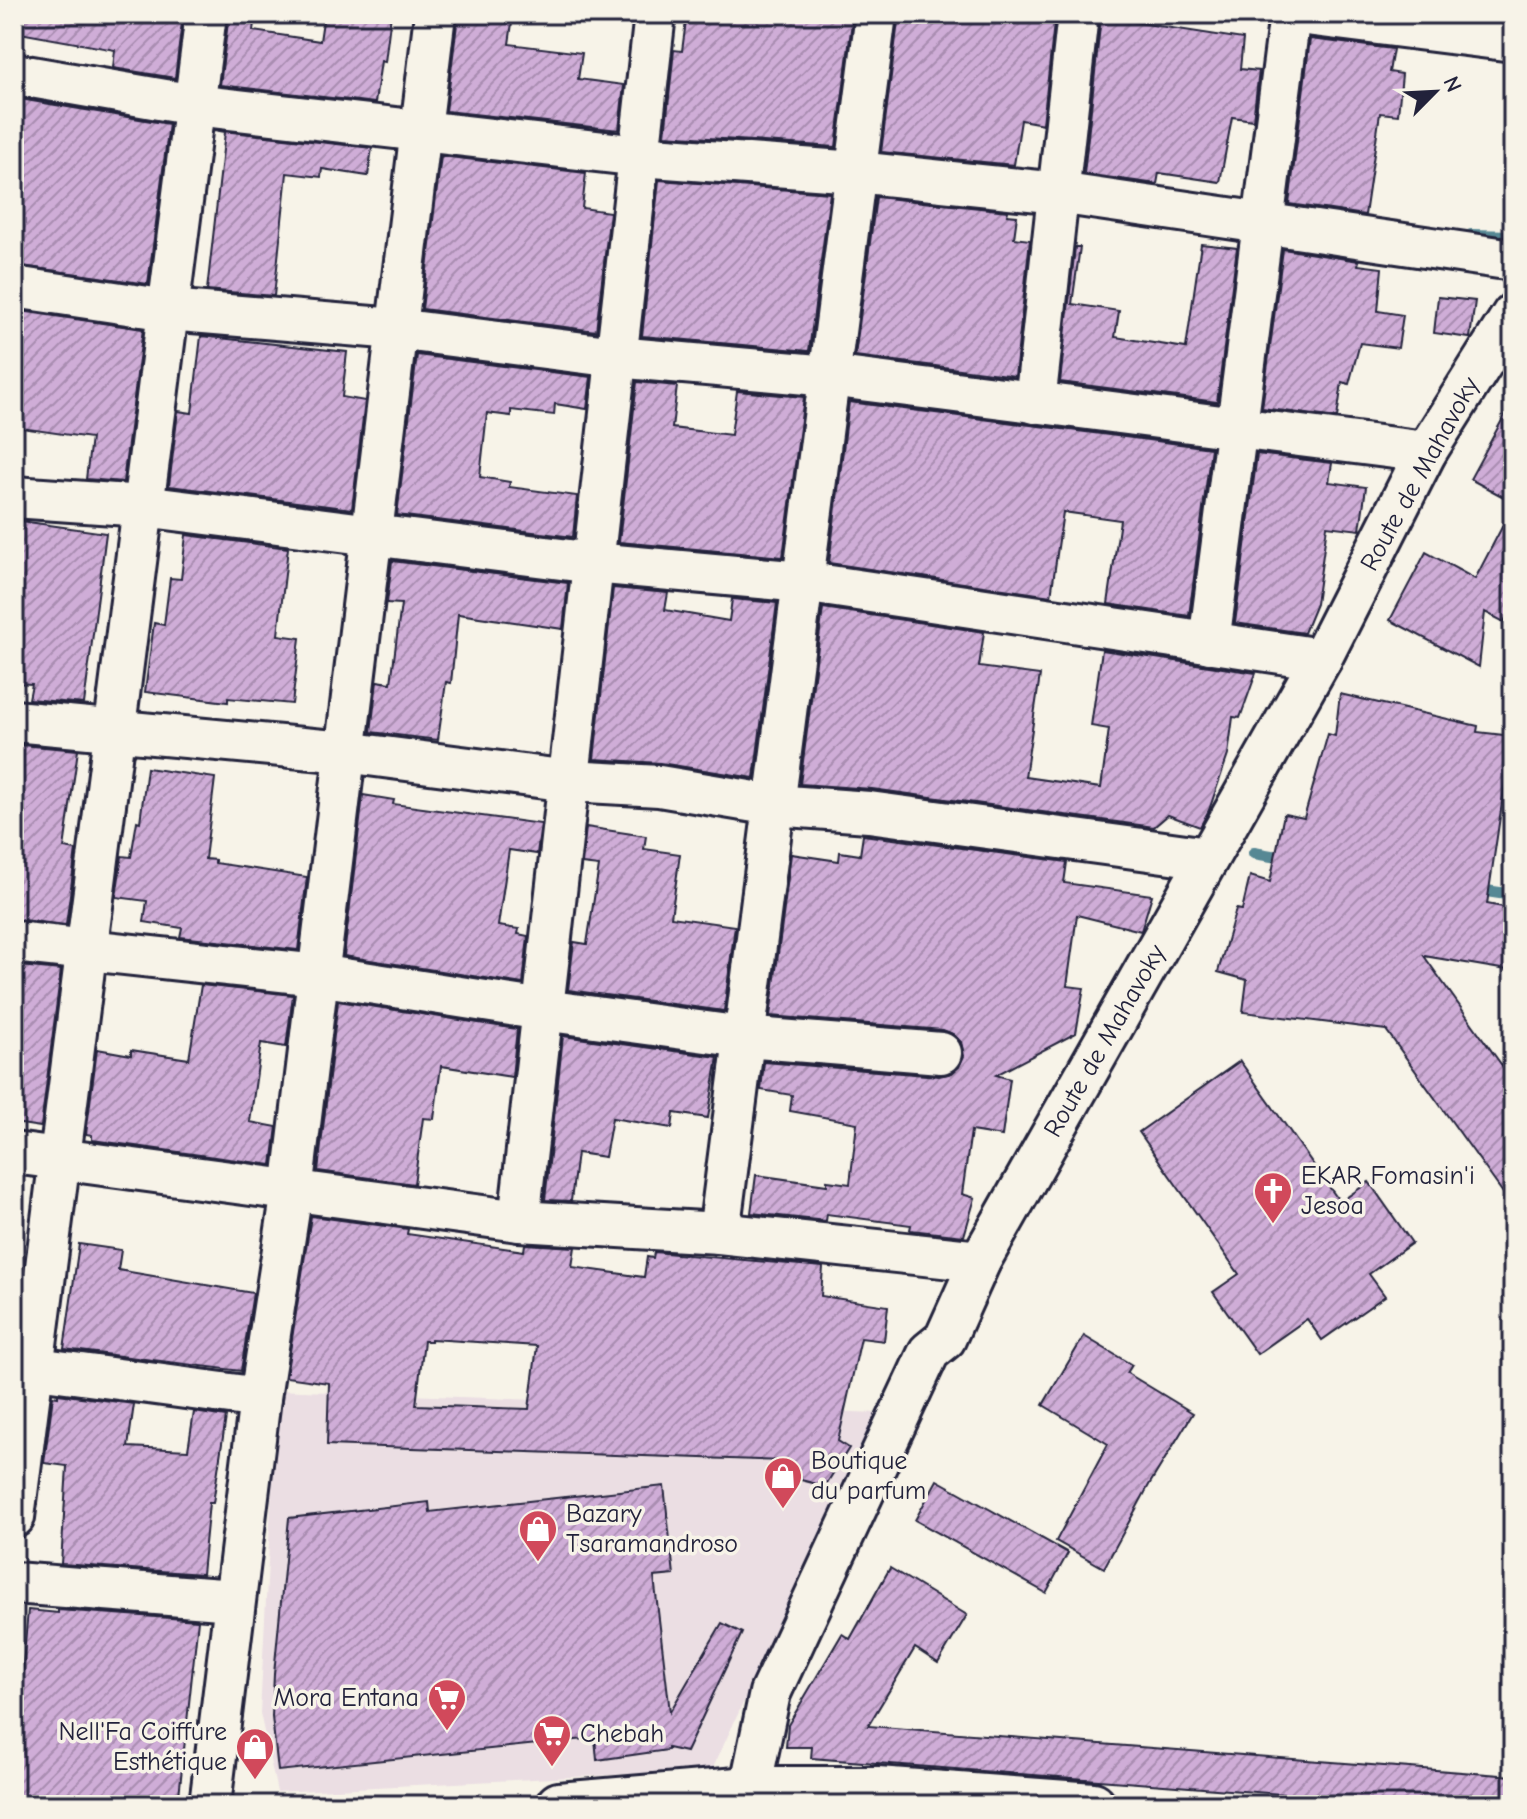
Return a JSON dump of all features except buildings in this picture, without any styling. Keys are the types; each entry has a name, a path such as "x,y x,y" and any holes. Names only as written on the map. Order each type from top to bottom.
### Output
{"main road":[{"path":"559,1805 750,1789 877,1789 1093,1805"}],"street":[{"path":"14,1517 24,1367 59,1160 206,14"},
{"path":"210,1805 260,1398 292,1191 435,14"},
{"path":"519,1221 655,14"},
{"path":"719,1233 876,14"},
{"path":"1035,403 1078,14"},
{"path":"1209,643 1290,14"},
{"path":"1298,14 1513,41"},
{"path":"14,74 194,105 640,156 856,172 1058,193 1513,260"},
{"path":"14,287 168,310 396,329 616,357 829,376 1426,452"},
{"name":"Route de Mahavoky","path":"750,1789 770,1693 929,1352 945,1339 980,1261 1321,659 1426,452 1513,314"},
{"path":"14,497 143,506 593,563 803,582 1321,659"},
{"path":"14,721 345,752 569,781 659,786 773,805 869,812 1208,858"},
{"path":"14,942 318,975 743,1037 941,1053"},
{"path":"14,1153 519,1221 719,1233 980,1261"},
{"path":"24,1367 260,1398"},
{"path":"14,1583 234,1600"}],"shaded area":[{"name":"Bazary Tsaramandroso","path":"277,1390 878,1413 712,1770 277,1792 260,1713"}],"waterway":[{"path":"1471,235 1513,236"},
{"path":"1500,307 1513,284"},
{"path":"805,603 898,616"},
{"path":"1254,853 1289,859"},
{"path":"1473,889 1513,895"}],"place":[{"name":"EKAR Fomasin'i Jesoa","path":"1273,1225"},
{"name":"Boutique du parfum","path":"783,1510"},
{"name":"Bazary Tsaramandroso","path":"538,1563"},
{"name":"Mora Entana","path":"447,1732"},
{"name":"Chebah","path":"552,1768"},
{"name":"Nell'Fa Coiffure Esthétique","path":"255,1781"}]}
